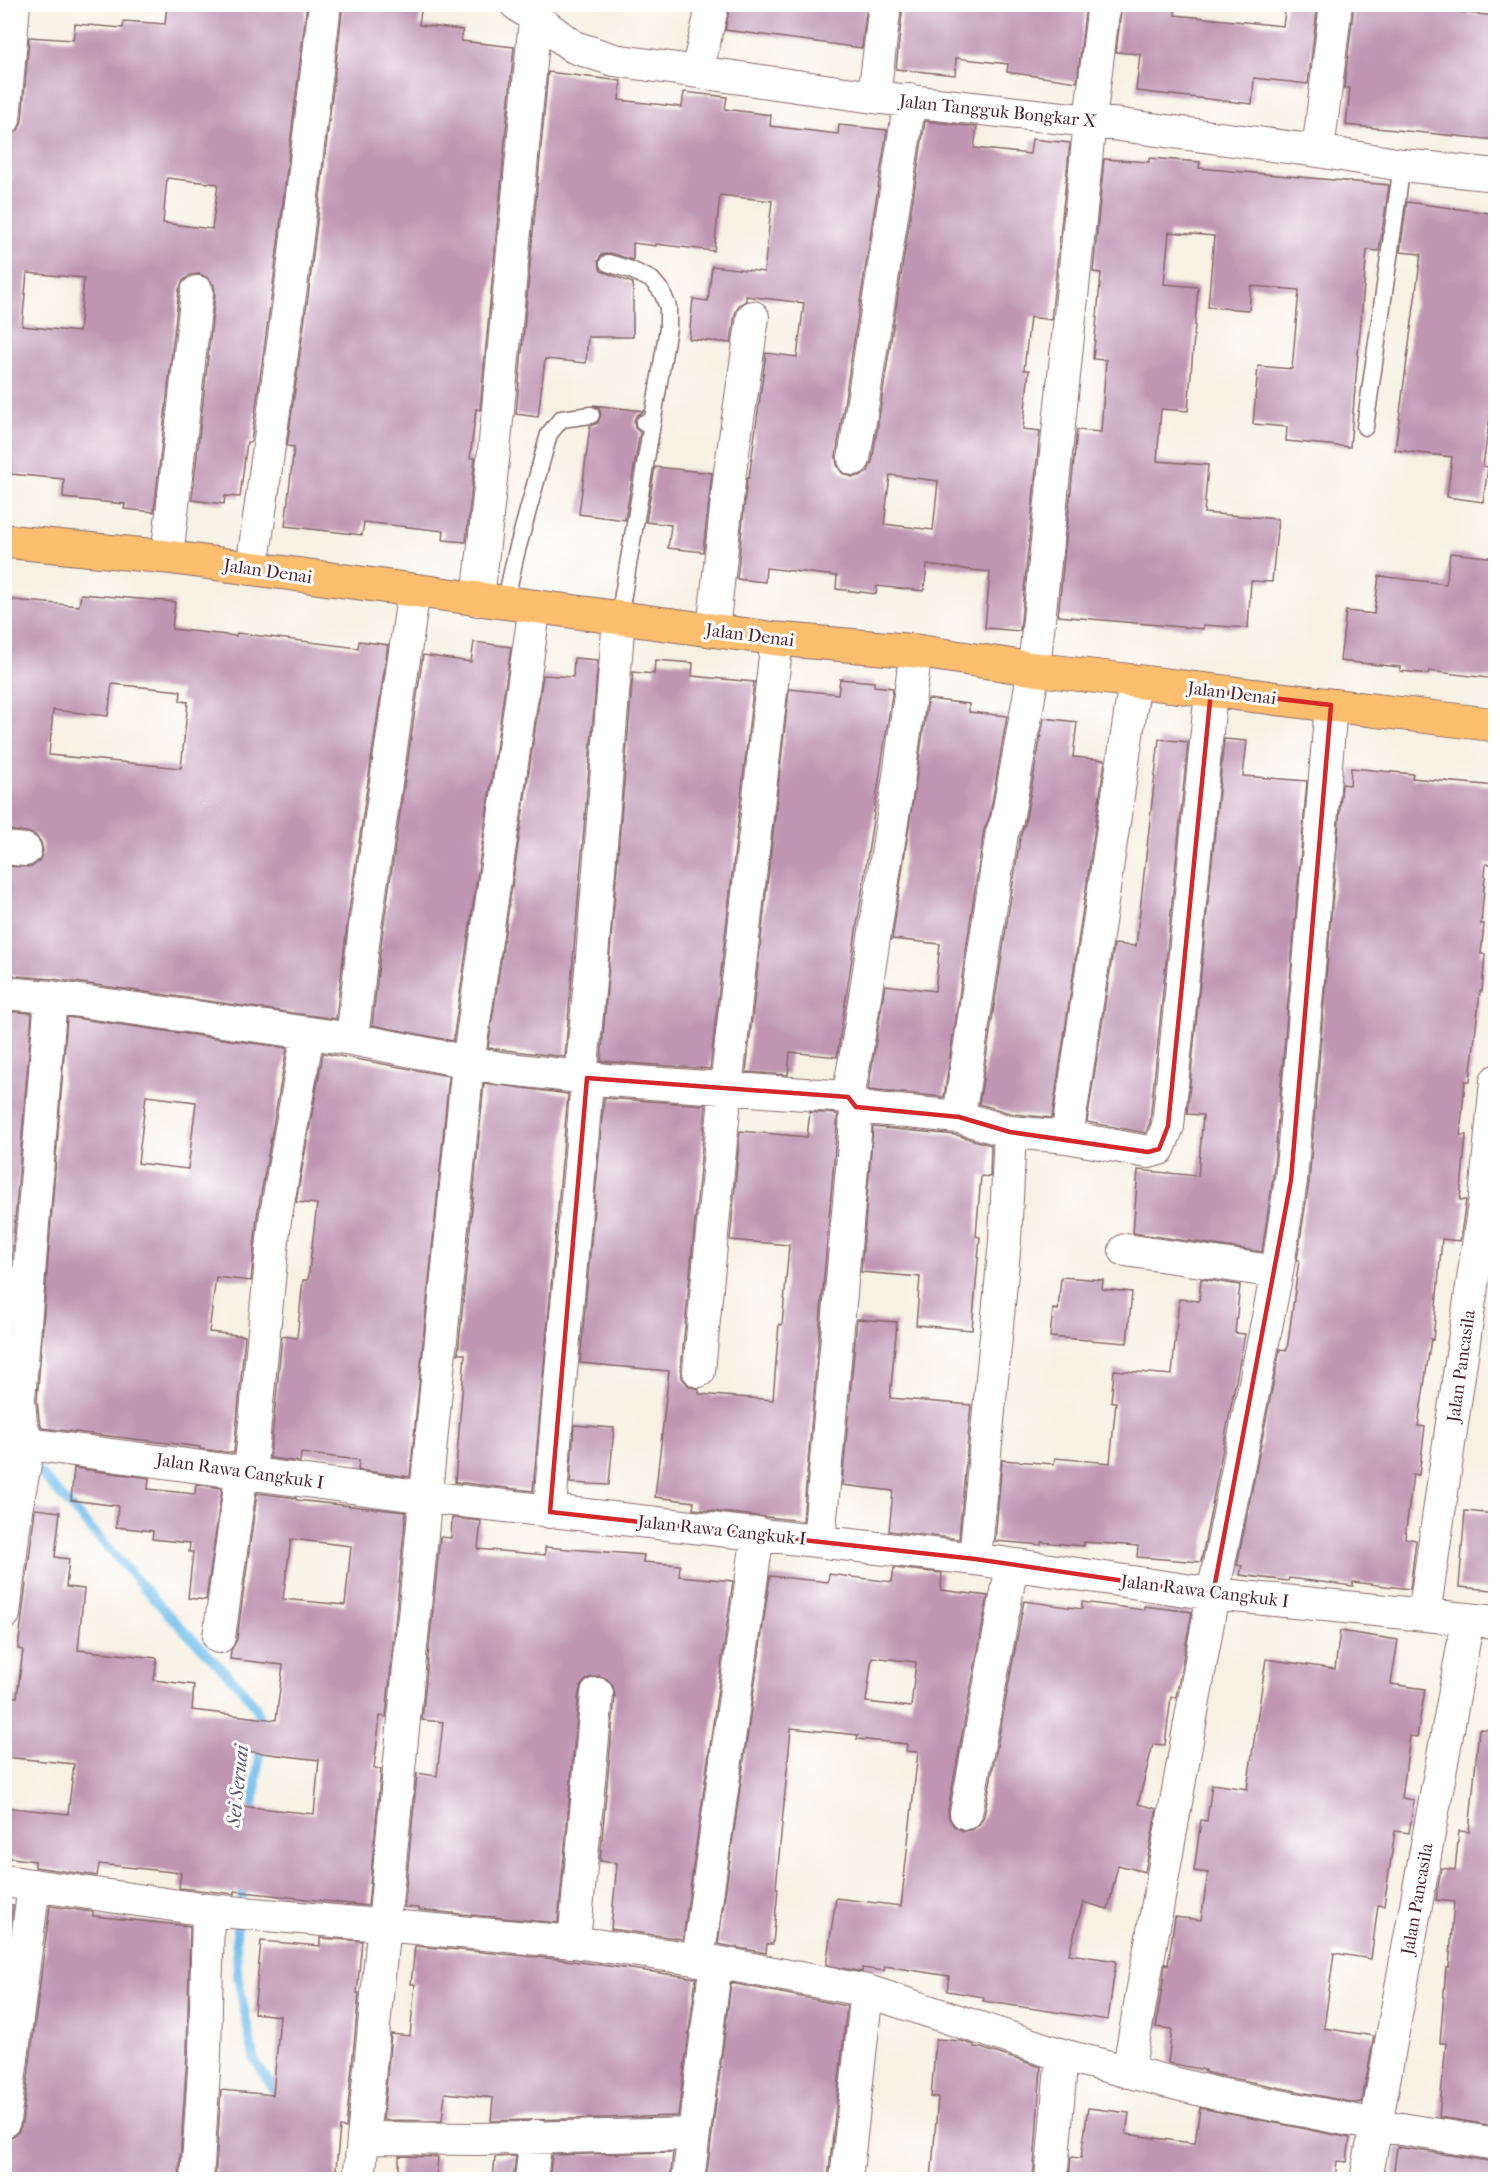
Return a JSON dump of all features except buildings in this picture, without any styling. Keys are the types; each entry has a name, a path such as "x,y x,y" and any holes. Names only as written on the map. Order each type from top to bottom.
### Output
{"main road":[{"name":"Jalan Denai","path":"4,541 167,557 777,639 916,651 1034,669 1496,725"}],"street":[{"path":"4,119 14,4"},
{"path":"252,569 292,277 325,4"},
{"path":"697,72 713,4"},
{"path":"874,97 885,4"},
{"path":"959,1117 1002,832 1007,820 1034,669 1104,4"},
{"path":"1318,151 1336,4"},
{"path":"359,2180 468,1063 506,603 495,441 526,12"},
{"name":"Jalan Tangguk Bongkar X","path":"526,12 574,47 592,55 614,60 874,97 1090,120 1318,151 1402,165 1496,176"},
{"path":"854,459 910,100"},
{"path":"167,557 197,292"},
{"path":"713,630 730,472 753,317"},
{"path":"352,1039 364,927 414,590"},
{"path":"550,1512 559,1377 577,1209 591,970 619,618"},
{"path":"699,1371 726,1088 777,639"},
{"path":"819,1541 855,1134 852,1102 857,1047 916,651"},
{"path":"1067,1137 1135,681"},
{"path":"4,993 51,997 352,1039 468,1063 584,1078 726,1088 852,1102 959,1117 1010,1132 1067,1137 1148,1152 1159,1149 1168,1126 1211,691"},
{"path":"1128,2072 1213,1594 1277,1272 1291,1180 1331,705"},
{"path":"4,1614 10,1510 27,1454 19,1400 51,997"},
{"path":"219,1637 246,1472 275,1220 308,1033"},
{"name":"Jalan Pancasila","path":"1424,1615 1485,1197 1496,1081"},
{"path":"975,1559 1005,1241 1010,1132"},
{"path":"1125,1250 1277,1272"},
{"name":"Jalan Rawa Cangkuk I","path":"27,1454 246,1472 550,1512 758,1533 975,1559 1213,1594 1482,1621"},
{"path":"688,2180 694,2134 707,1961 758,1533"},
{"path":"966,1813 1012,1565"},
{"name":"Jalan Pancasila","path":"1366,2180 1482,1621"},
{"path":"574,1942 597,1694"},
{"path":"4,2121 19,1883 215,1910 574,1942 707,1961 867,1991 1062,2055 1213,2093 1376,2125 1496,2144"},
{"path":"197,2180 215,1910"},
{"path":"846,2180 867,1991"},
{"path":"1051,2180 1062,2055"},
{"path":"363,2138 478,2139 694,2134"},
{"path":"531,2180 536,2136"}],"lane":[{"path":"1365,427 1402,165"},
{"path":"608,263 652,280 662,292 668,307 668,328 648,423 619,618"},
{"path":"506,603 516,554 549,434 561,419 591,415"}],"highlighted area":[{"path":"1211,691 1331,705 1291,1180 1213,1594 975,1559 550,1512 587,1078 848,1097 856,1107 959,1117 1010,1132 1148,1152 1159,1149 1168,1126"}],"waterway":[{"name":"Sei Seruai","path":"4,1434 17,1448"},
{"name":"Sei Seruai","path":"33,1465 165,1611 241,1688 257,1709 261,1729"},
{"name":"Sei Seruai","path":"252,1818 261,1743"},
{"name":"Sei Seruai","path":"244,1880 236,1939 238,1979 254,2059 280,2099"}]}
